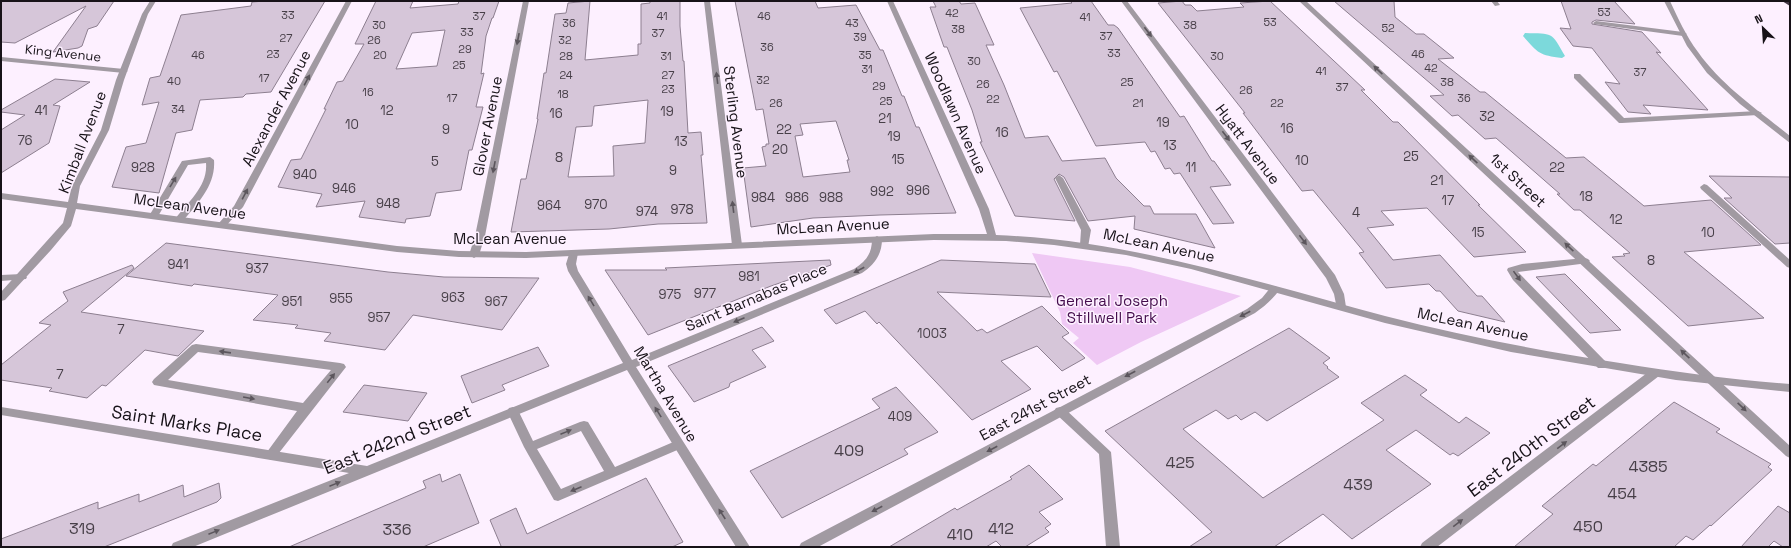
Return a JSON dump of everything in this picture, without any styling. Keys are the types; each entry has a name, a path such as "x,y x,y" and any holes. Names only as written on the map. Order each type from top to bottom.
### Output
{"highway":[{"path":"1786,1 1790,4"}],"street":[{"name":"Kimball Avenue","path":"1,298 22,277 68,224 76,186 99,143 109,119 124,71 145,14 152,1"},
{"name":"Alexander Avenue","path":"222,225 238,207 350,1"},
{"name":"Glover Avenue","path":"474,255 480,236 526,1"},
{"name":"Sterling Avenue","path":"707,1 738,246"},
{"name":"Woodlawn Avenue","path":"890,1 984,209 992,237"},
{"name":"Hyatt Avenue","path":"1124,1 1331,277 1339,294 1341,307"},
{"name":"1st Street","path":"1302,1 1585,261 1790,453"},
{"path":"1667,1 1683,34 1700,60 1727,88 1790,140"},
{"path":"1596,23 1683,34"},
{"name":"King Avenue","path":"1,59 124,71"},
{"path":"1577,76 1622,121 1758,113"},
{"path":"154,216 185,163 210,160 211,165 208,182 180,219"},
{"path":"1060,178 1086,230 1085,245"},
{"path":"1704,187 1790,265"},
{"name":"McLean Avenue","path":"1,196 397,249 474,255 572,253 877,239 992,237 1085,245 1149,256 1341,307 1474,340 1656,373 1713,381 1790,388"},
{"name":"Saint Barnabas Place","path":"630,366 858,271 874,258 877,239"},
{"name":"Martha Avenue","path":"572,253 571,264 573,271 678,445 743,547"},
{"path":"1585,261 1522,266 1512,270 1517,278 1602,364"},
{"path":"1,278 22,277"},
{"name":"East 241st Street","path":"806,547 1251,311 1266,300 1276,289"},
{"path":"271,455 306,408 340,367 196,348 158,382 306,408"},
{"name":"East 242nd Street","path":"178,547 513,411 630,366"},
{"name":"East 240th Street","path":"1427,547 1656,373"},
{"name":"Saint Marks Place","path":"1,411 367,471"},
{"path":"513,411 530,447 558,496 678,445"},
{"path":"1060,411 1105,452 1113,547"},
{"path":"530,447 584,425 612,474"}],"green space":[{"name":"General Joseph Stillwell Park","path":"1032,253 1130,267 1241,296 1141,342 1097,365 1073,343 1079,338 1062,324 1060,312"}],"water":[{"path":"1525,33 1546,34 1554,38 1565,56 1562,58 1554,57 1536,50 1523,36"}],"building":[{"path":"1,1 114,1 97,26 88,29 82,46 53,52 86,6 15,43 1,42"},
{"path":"325,1 271,92 246,94 243,97 200,100 192,130 176,133 159,193 112,187 126,147 146,143 159,102 142,105 150,78 160,76 181,15 251,6 252,2"},
{"path":"376,1 413,1 410,8 458,4 459,1 499,1 486,36 481,74 484,73 476,107 483,107 472,150 469,150 461,190 436,193 430,216 406,219 405,223 359,217 365,201 316,207 322,194 278,187 291,160 301,159 326,109 324,109 337,82 343,81 364,44 355,44","holes":["445,30 437,66 396,69 412,33"]},
{"path":"590,1 585,60 638,55 638,44 641,44 641,4 650,3 650,1 680,1 680,26 684,61 688,133 701,132 703,155 701,155 707,223 658,224 609,229 511,232 521,179 526,179 538,119 544,73 546,73 555,14 566,13 568,3","holes":["648,100 645,143 613,146 614,176 568,177 576,127 592,126 594,106"]},
{"path":"735,1 815,1 818,8 856,5 880,50 883,50 902,96 904,96 916,127 919,127 956,213 813,218 751,227 743,168 766,166 762,147 769,144 763,109 756,110","holes":["836,121 849,160 847,160 850,172 803,177 795,136 803,135 800,124"]},
{"path":"933,1 959,1 961,4 975,3 994,45 986,45 1025,138 1048,136 1062,161 1105,158 1116,178 1144,206 1150,206 1154,214 1196,214 1215,248 1134,229 1135,216 1088,221 1064,177 1059,174 1054,179 1075,221 1015,216 980,142 982,142 972,110 947,47 944,47 930,7 936,7"},
{"path":"1070,1 1091,1 1108,25 1114,25 1118,28 1180,117 1184,116 1212,161 1214,161 1231,185 1210,187 1234,223 1213,224 1180,173 1174,174 1170,168 1165,169 1155,151 1151,152 1145,142 1096,146 1057,71 1054,72 1020,8 1072,3"},
{"path":"1182,1 1185,5 1191,5 1197,11 1244,7 1240,3 1270,1 1365,90 1361,90 1393,122 1398,122 1480,205 1478,205 1526,252 1474,257 1427,208 1381,211 1394,225 1367,228 1393,260 1440,255 1477,296 1482,296 1505,322 1458,311 1440,291 1436,291 1429,284 1386,288 1359,253 1364,252 1313,190 1302,191 1243,113 1245,113 1158,3"},
{"path":"1334,1 1394,1 1395,17 1416,34 1424,34 1454,58 1438,59 1480,92 1485,92 1566,158 1584,157 1644,206 1711,200 1761,245 1684,252 1764,318 1688,326 1612,257 1625,256 1623,254 1630,253 1580,210 1574,210 1557,194 1560,194 1496,138 1485,139 1458,115 1452,116 1430,96 1444,95"},
{"path":"1561,1 1614,1 1635,24 1596,20 1592,22 1592,24 1642,32 1661,53 1656,52 1708,110 1643,105 1651,114 1628,112 1605,82 1620,84 1592,48 1573,46 1560,28 1571,29"},
{"path":"55,79 90,82 53,105 60,106 49,143 1,173 1,130 25,115 1,112 1,110"},
{"path":"1709,176 1790,177 1790,243 1775,244 1724,198 1732,198"},
{"path":"166,243 388,272 444,277 539,278 502,330 413,315 385,350 324,341 331,333 295,328 298,325 253,320 278,295 194,284 192,286 126,276"},
{"path":"830,260 831,265 771,286 648,335 605,270 667,270 665,268"},
{"path":"941,260 1035,264 1051,297 937,292 977,331 982,329 987,333 1042,306 1069,333 1062,337 1085,358 1062,371 1037,346 1001,361 1031,389 972,420 879,322 877,324 865,311 836,324 824,310"},
{"path":"132,265 134,268 81,312 204,331 178,356 145,350 106,386 102,385 87,398 49,391 52,388 1,380 1,365 51,325 39,323 68,301 63,292"},
{"path":"1565,274 1621,330 1590,333 1536,277"},
{"path":"762,327 774,341 752,350 766,367 730,383 729,387 694,402 668,366"},
{"path":"1289,328 1330,358 1323,363 1339,377 1267,421 1255,412 1241,420 1236,415 1228,419 1216,410 1183,429 1263,498 1384,420 1361,403 1405,375 1427,390 1420,395 1459,423 1466,417 1490,433 1458,456 1453,453 1450,455 1416,430 1386,450 1431,484 1352,539 1323,514 1274,547 1189,547 1212,532 1105,431"},
{"path":"538,347 549,366 502,385 505,390 472,403 461,376"},
{"path":"364,385 427,393 408,421 343,412"},
{"path":"896,387 938,432 904,449 908,454 782,518 750,471 880,408 872,399"},
{"path":"1674,402 1720,429 1716,432 1771,464 1768,467 1772,470 1711,526 1710,525 1693,540 1686,536 1674,547 1514,547 1553,514 1542,506 1593,464 1596,466"},
{"path":"1029,465 1063,499 1039,512 1051,524 1045,528 1049,532 1025,547 1002,547 996,541 986,547 889,547 955,508 957,510 1012,479 1010,477"},
{"path":"440,474 442,482 460,474 479,523 423,547 289,547 426,488 423,481"},
{"path":"646,478 683,542 672,547 499,547 501,546 490,520 516,508 527,534"},
{"path":"219,483 221,498 217,502 104,547 1,547 1,539 98,502 98,509 139,494 139,502 183,485 184,497"},
{"path":"1778,506 1790,513 1790,547 1783,547 1774,541 1768,547 1741,547"}]}
